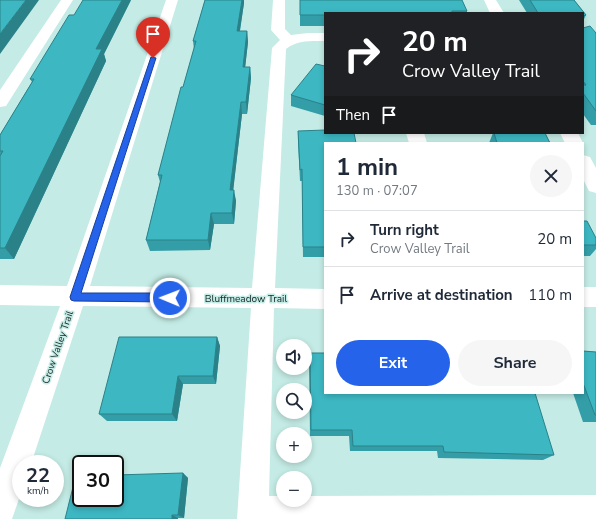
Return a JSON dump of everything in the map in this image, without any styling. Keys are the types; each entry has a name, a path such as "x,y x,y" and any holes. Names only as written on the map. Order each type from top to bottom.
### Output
{"street":[{"path":"0,102 67,0"},
{"name":"Crow Valley Trail","path":"0,510 74,297 172,0"},
{"path":"279,0 278,30 288,40"},
{"path":"490,0 496,12"},
{"path":"324,37 308,37 288,40 279,48 262,299 253,516 596,510"},
{"path":"584,163 596,186"},
{"name":"Bluffmeadow Trail","path":"0,296 324,299"},
{"path":"584,297 596,297"}],"building":[{"path":"0,0 26,0 0,34"},
{"path":"83,0 122,0 96,49 102,49 5,248 0,248 0,156 3,151 0,151 0,135 34,79 30,79 69,15 74,15"},
{"path":"205,0 242,0 237,31 247,31 243,67 250,67 246,102 241,102 230,190 234,190 232,213 211,213 208,240 146,240 162,175 158,175 181,87 183,87 196,41 193,41"},
{"path":"300,0 462,0 467,11 324,12 324,15 300,15"},
{"path":"530,0 574,0 584,12 537,12"},
{"path":"590,26 596,33 596,111 584,94 584,85 586,85 584,82 584,28"},
{"path":"316,64 324,66 324,105 291,95"},
{"path":"324,130 324,134 354,134 356,142 324,142 324,247 303,247 302,169 300,170 298,131"},
{"path":"494,134 546,134 550,142 497,142"},
{"path":"584,221 587,221 596,238 596,245 584,245"},
{"path":"119,337 217,337 213,376 178,376 172,414 99,414"},
{"path":"584,351 596,352 595,415 584,386"},
{"path":"312,353 324,353 324,394 535,394 554,455 444,452 443,446 353,446 352,430 312,430 312,383 310,383 310,375 312,375"},
{"path":"183,473 178,515 172,515 172,519 65,519 72,491 72,507 124,507 124,475"}],"route":[{"path":"153,58 74,297 170,298"}]}
